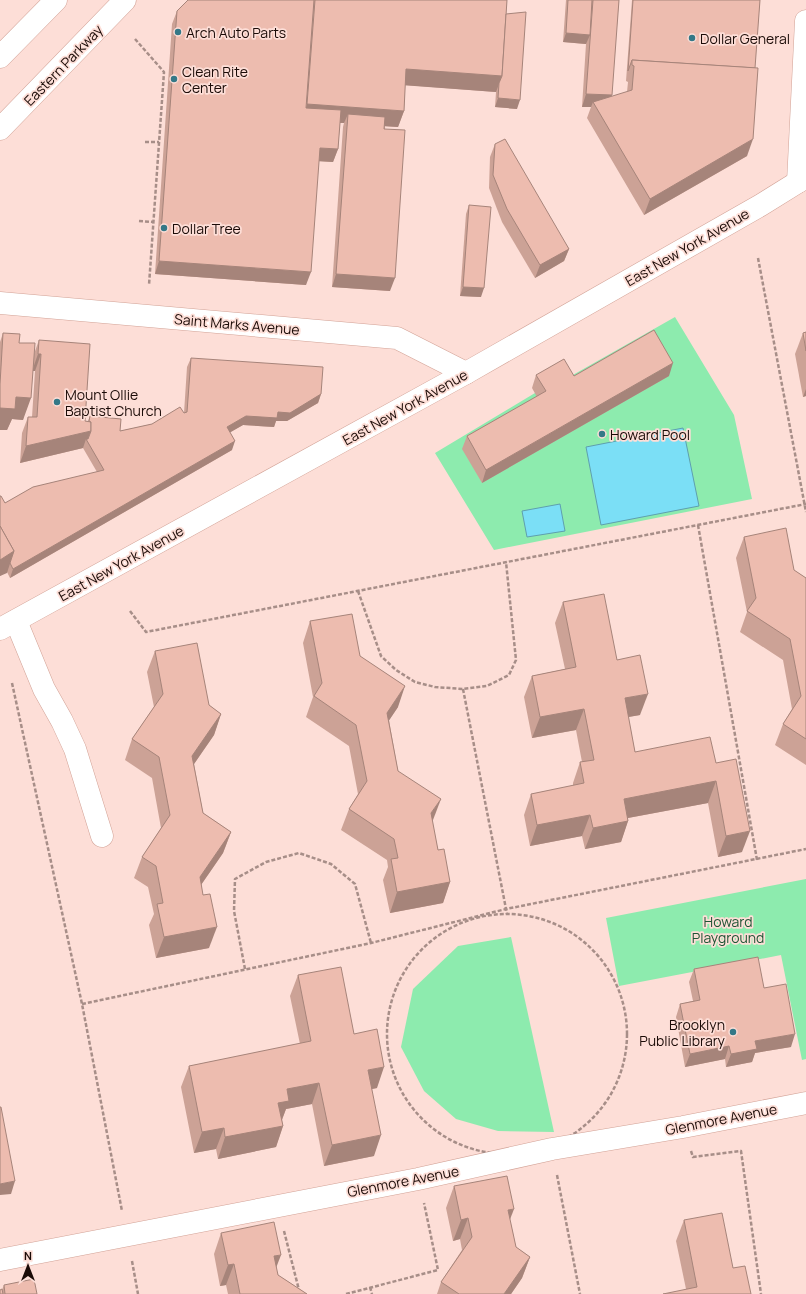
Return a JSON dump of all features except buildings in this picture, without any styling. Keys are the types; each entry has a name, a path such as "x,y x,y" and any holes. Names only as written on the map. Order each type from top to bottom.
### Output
{"street":[{"path":"0,57 56,0"},
{"name":"Eastern Parkway","path":"0,129 125,0"},
{"path":"802,180 806,21"},
{"name":"East New York Avenue","path":"8,625 466,373 761,205 802,180"},
{"name":"Saint Marks Avenue","path":"0,303 397,338 466,373"},
{"path":"8,625 62,721 75,749 102,836"},
{"name":"Glenmore Avenue","path":"0,1260 418,1179 552,1149 683,1127 806,1103"}],"path":[{"path":"135,39 164,72 149,285"},
{"path":"145,142 159,142"},
{"path":"139,221 153,222"},
{"path":"758,258 806,512"},
{"path":"130,611 146,632 805,504"},
{"path":"698,525 757,860"},
{"path":"358,591 381,656 396,670 415,682 435,687 464,689 487,686 509,675 516,660 506,562"},
{"path":"11,678 82,1004 138,1294"},
{"path":"464,689 508,914"},
{"path":"82,1004 371,942 506,909 806,850"},
{"path":"245,969 234,911 235,879 266,862 299,853 331,864 355,884 371,942"},
{"path":"508,914 536,915 556,924 587,945 611,975 624,1010 626,1048 616,1084 602,1110 563,1142 552,1149 517,1153 487,1152 448,1139 415,1113 394,1077 386,1037 392,996 412,959 443,932 470,920 508,914"},
{"path":"552,1149 580,1294"},
{"path":"741,1151 761,1294"},
{"path":"346,1294 438,1270 418,1179"},
{"path":"277,1206 300,1294"},
{"path":"370,1287 372,1294"}],"green space":[{"name":"Howard Pool","path":"675,317 734,415 752,499 494,550 435,453 535,393 564,380"},
{"name":"Howard Playground","path":"806,879 806,1059 802,1060 781,955 619,986 606,918"},
{"path":"511,937 554,1132 498,1131 456,1119 424,1091 401,1047 413,989 458,946"}],"water":[{"path":"683,428 699,506 601,525 586,447"},
{"path":"560,504 565,531 527,537 522,511"}],"place":[{"name":"Arch Auto Parts","path":"178,32"},
{"name":"Dollar General","path":"692,38"},
{"name":"Clean Rite Center","path":"174,79"},
{"name":"Dollar Tree","path":"164,228"},
{"name":"Mount Ollie Baptist Church","path":"57,402"},
{"name":"Howard Pool","path":"602,434"},
{"name":"Brooklyn Public Library","path":"733,1032"}]}
